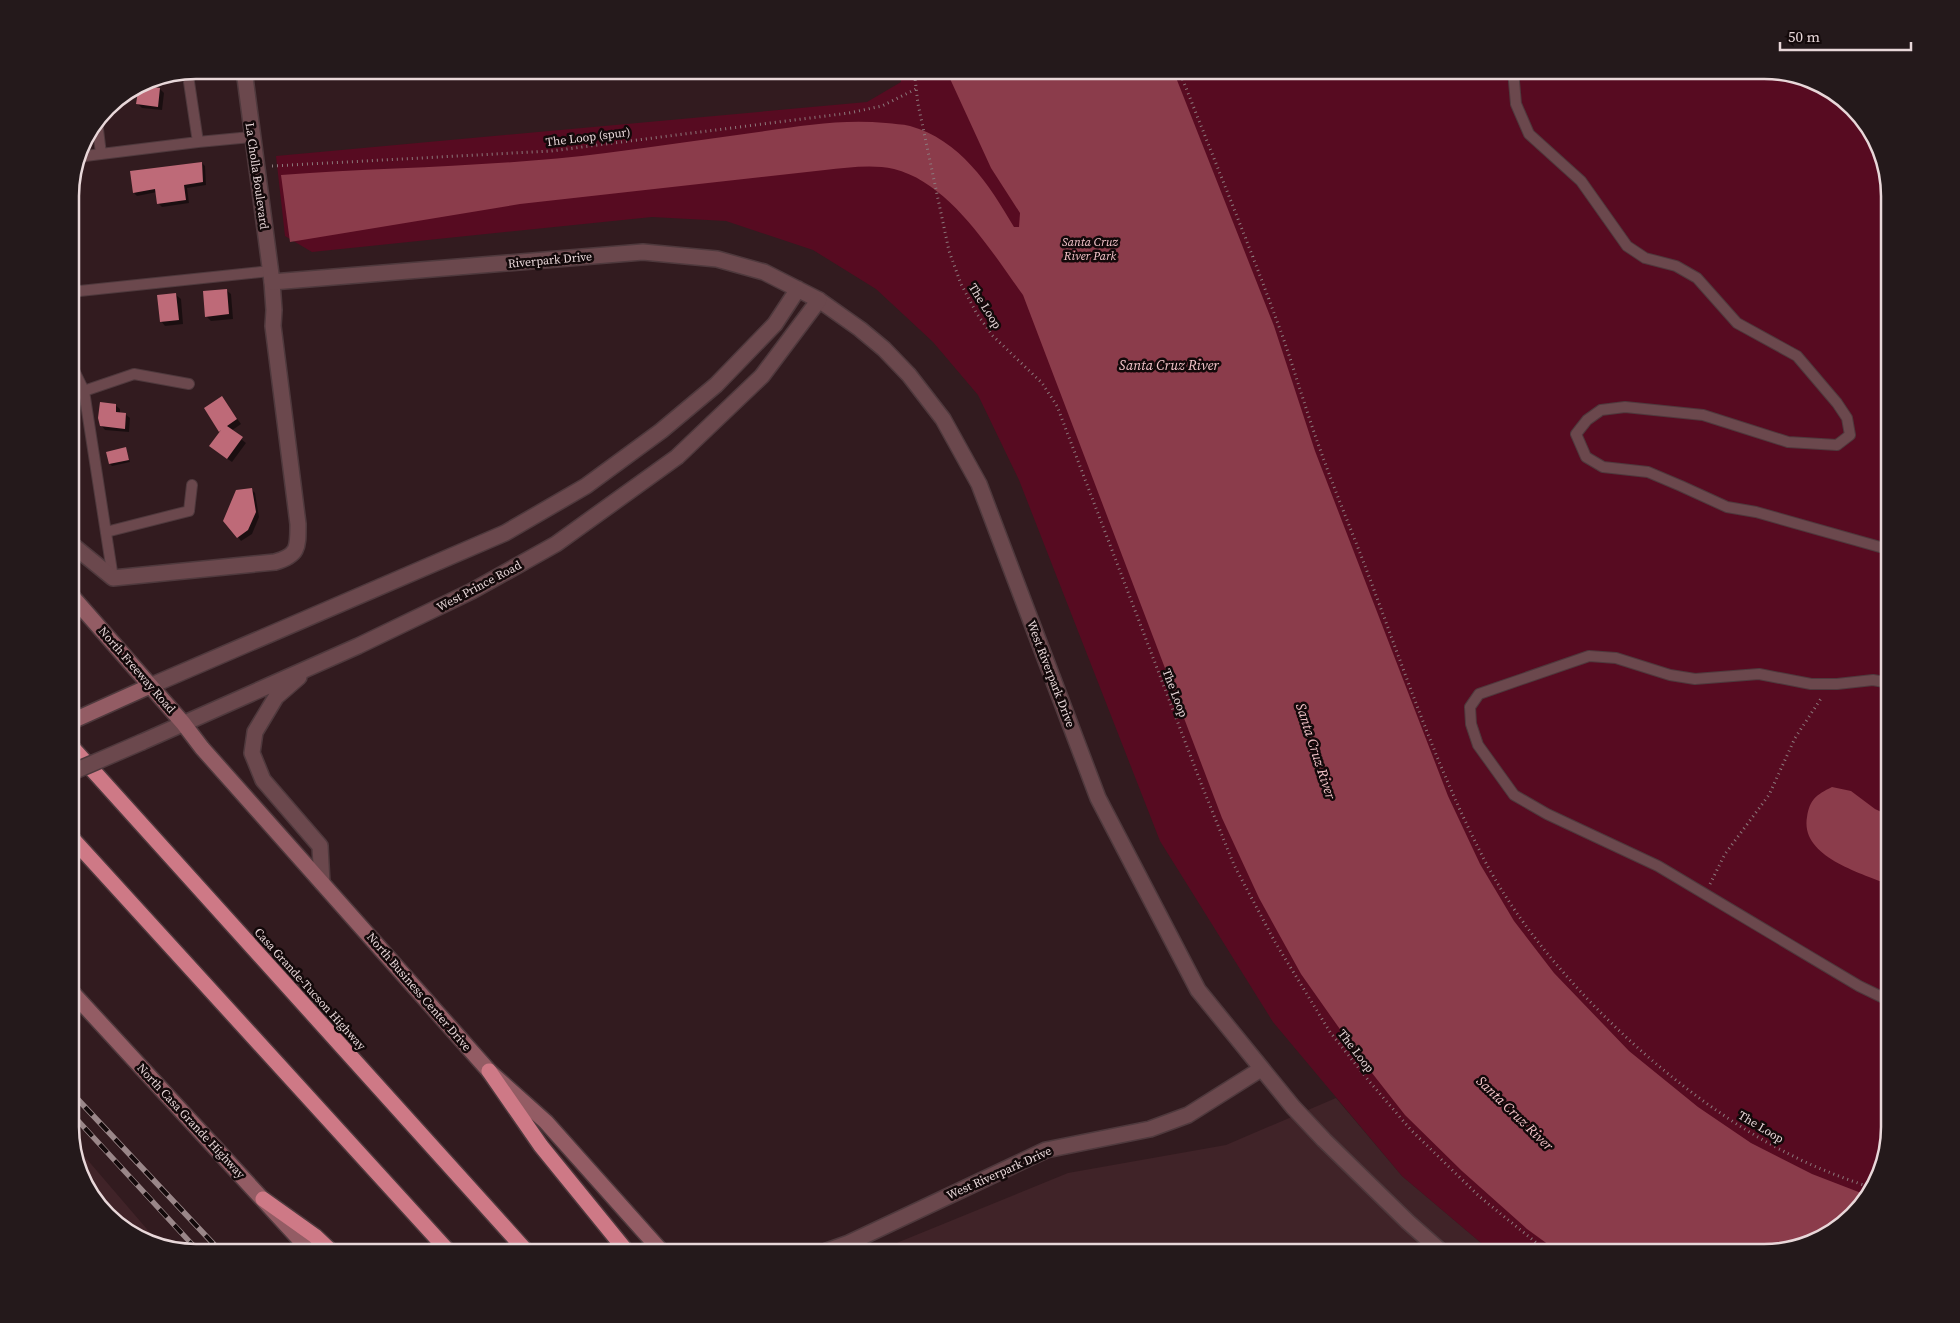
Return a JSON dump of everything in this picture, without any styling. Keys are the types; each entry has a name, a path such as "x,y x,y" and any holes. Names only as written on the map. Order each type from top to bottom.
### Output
{"highway":[{"name":"Casa Grande-Tucson Highway","path":"79,755 520,1244"},
{"path":"79,846 442,1244"},
{"path":"488,1071 541,1146 621,1244"},
{"path":"263,1199 323,1244"}],"main road":[{"name":"North Freeway Road","path":"79,604 183,723"},
{"path":"79,718 150,686"},
{"name":"North Business Center Drive","path":"183,723 202,748 488,1071 546,1122 655,1244"},
{"name":"North Casa Grande Highway","path":"79,1000 304,1244"}],"street":[{"name":"La Cholla Boulevard","path":"113,578 275,562 288,558 296,552 298,524 273,326 274,310 271,277 251,137 245,79"},
{"name":"Riverpark Drive","path":"271,277 643,252 717,259 764,272 820,300"},
{"path":"150,686 505,533 586,486 661,431 716,385 775,324 798,289"},
{"name":"West Prince Road","path":"79,769 311,667 472,591 556,544 677,457 762,376 820,300"},
{"name":"West Riverpark Drive","path":"820,300 884,349 909,375 943,419 979,484 1098,798 1198,990 1293,1107 1324,1140 1433,1244"},
{"path":"79,550 113,578"},
{"path":"311,667 276,698 255,732 252,753 263,780 320,846 322,883"},
{"name":"West Riverpark Drive","path":"846,1244 1046,1150 1150,1129 1188,1115 1261,1069"}],"lane":[{"path":"1514,79 1516,104 1529,134 1581,181 1626,246 1646,258 1676,266 1697,278 1737,323 1797,356 1837,403 1847,418 1850,435 1837,445 1788,442 1703,415 1625,407 1601,410 1587,420 1576,434 1586,457 1603,467 1648,472 1727,507 1756,512 1881,547"},
{"path":"189,82 198,142"},
{"path":"98,130 102,154"},
{"path":"86,156 251,137"},
{"path":"79,291 271,277"},
{"path":"84,391 134,374 189,384"},
{"path":"79,381 84,391 113,578"},
{"path":"106,532 189,511 192,485"},
{"path":"1881,681 1873,680 1810,684 1759,674 1695,680 1670,675 1616,658 1588,656 1479,694 1470,707 1471,724 1478,745 1514,795 1547,814 1658,866 1859,986 1881,997"}],"path":[{"name":"The Loop","path":"915,79 918,104 949,251 961,284 977,314 993,336 1042,383 1057,406 1234,865 1275,942 1330,1032 1411,1130 1480,1197 1538,1244"},
{"name":"The Loop","path":"1183,79 1282,334 1319,448 1428,732 1458,805 1487,866 1545,952 1604,1015 1662,1067 1716,1110 1771,1144 1826,1171 1865,1186"},
{"name":"The Loop (spur)","path":"256,167 551,151 849,113 882,106 916,89"},
{"path":"1705,894 1725,854 1768,795 1796,738 1831,684"}],"shaded area":[{"path":"1336,1098 1402,1176 1482,1244 894,1244 1068,1173 1226,1145"},
{"path":"82,1153 152,1236 131,1225 108,1205 94,1186"}],"green space":[{"name":"Santa Cruz River Park","path":"901,79 1765,79 1795,83 1823,94 1852,118 1862,131 1875,158 1879,173 1881,195 1881,1128 1879,1150 1869,1179 1862,1192 1842,1215 1816,1232 1795,1240 1780,1243 1482,1244 1402,1176 1273,1022 1160,841 1019,480 978,395 933,342 876,289 813,250 726,221 652,217 312,252 285,236 276,156 867,102 901,82"}],"water":[{"name":"Santa Cruz River","path":"950,79 1177,79 1274,326 1315,451 1448,796 1480,864 1514,921 1554,973 1629,1051 1698,1107 1751,1143 1812,1174 1861,1193 1842,1215 1816,1232 1795,1240 1780,1243 1548,1244 1527,1229 1462,1171 1405,1115 1361,1059 1301,974 1259,898 1222,818 1023,295 983,239 951,203 933,188 914,177 894,169 850,167 520,204 290,242 281,175 565,158 841,122 901,124 928,133 958,153 983,180 1014,227 1019,227 1020,213 991,168"},
{"path":"1832,787 1851,791 1881,812 1881,881 1835,862 1813,843 1807,831 1807,817 1812,802"}],"building":[{"path":"154,87 160,88 158,107 136,104 138,94"},
{"path":"202,162 203,182 184,185 186,200 157,204 155,189 133,193 130,171"},
{"path":"227,289 229,314 205,317 203,291"},
{"path":"176,293 179,320 160,322 157,295"},
{"path":"222,396 237,419 227,426 243,437 227,459 209,446 221,430 219,432 204,408"},
{"path":"100,402 116,404 116,412 126,413 125,429 100,426 98,418"},
{"path":"126,447 129,460 109,464 106,452"},
{"path":"252,488 256,512 248,530 237,538 223,521 236,490"}],"railway":[{"path":"79,1101 214,1244"},
{"path":"79,1122 191,1244"}]}
